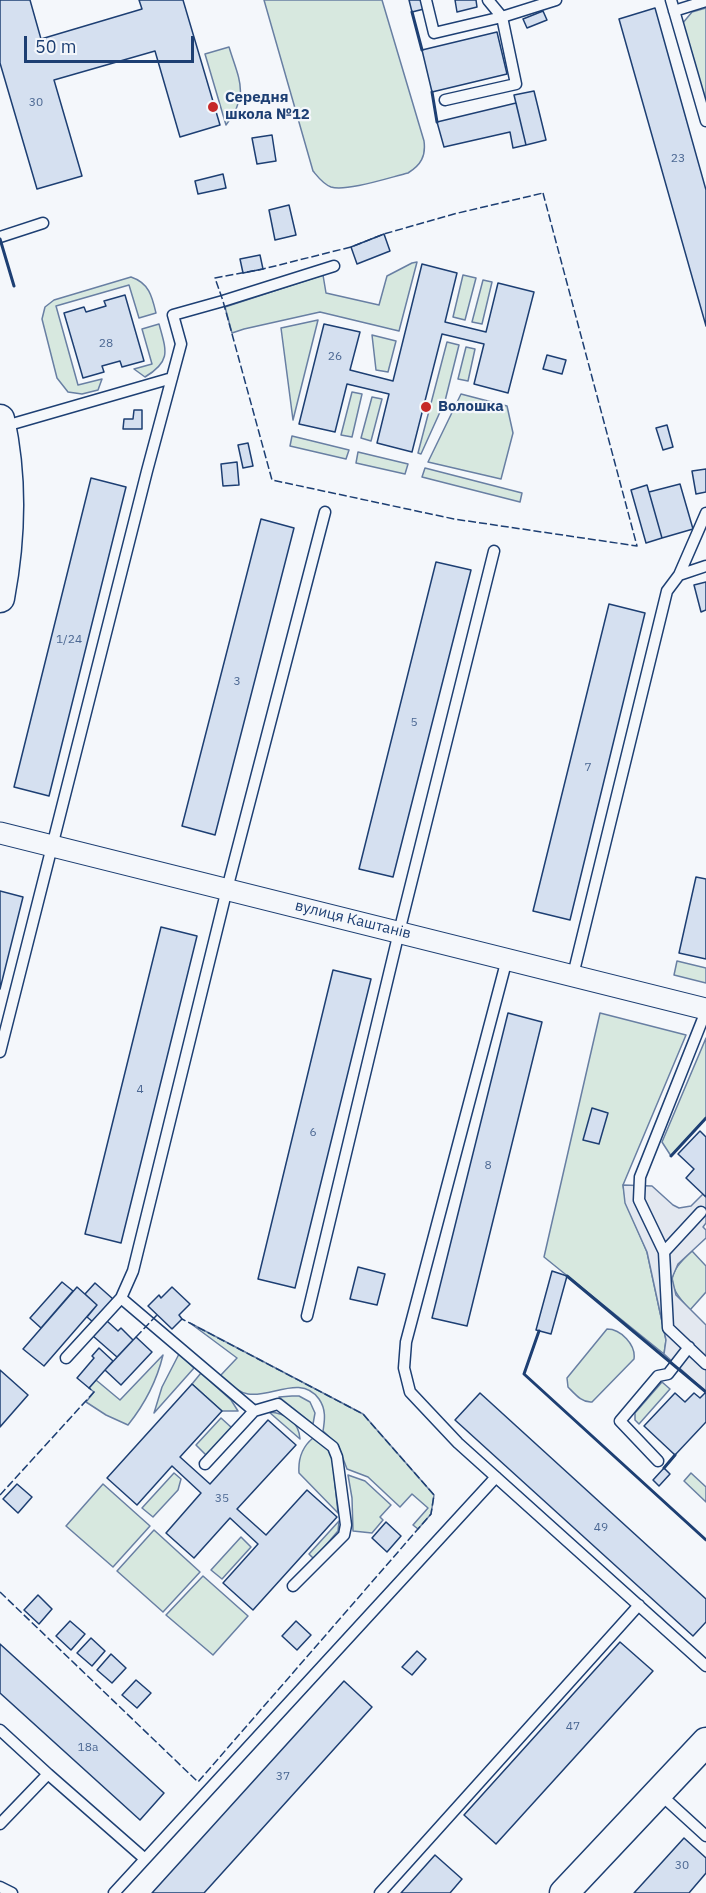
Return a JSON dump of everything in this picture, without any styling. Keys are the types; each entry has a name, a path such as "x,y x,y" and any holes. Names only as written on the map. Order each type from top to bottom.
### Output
{"street":[{"path":"0,598 7,560 9,468 1,423"},
{"name":"вулиця Каштанів","path":"0,833 706,1010"},
{"path":"564,1893 660,1794 706,1742"}],"lane":[{"path":"426,0 434,33 502,17 556,0"},
{"path":"445,100 516,84 502,17 488,0"},
{"path":"706,1 673,5 706,121"},
{"path":"0,237 43,223"},
{"path":"0,1052 144,480 181,344 173,315 334,266"},
{"path":"1,423 172,378"},
{"path":"66,1358 121,1298 133,1271 227,889 326,512"},
{"path":"573,975 667,591 679,575 706,513"},
{"path":"307,1316 399,932 494,551"},
{"path":"679,575 706,566"},
{"path":"507,959 406,1342 404,1368 410,1392 458,1443 706,1666"},
{"path":"706,1010 640,1177 639,1200 664,1252 668,1328 706,1364"},
{"path":"664,1252 701,1212"},
{"path":"121,1298 254,1411"},
{"path":"658,1461 620,1421 658,1376 668,1374 689,1347"},
{"path":"205,1464 254,1411 278,1404 333,1447 337,1457 346,1525 344,1535 293,1586"},
{"path":"114,1893 496,1478"},
{"path":"380,1893 639,1605"},
{"path":"0,1730 145,1859"},
{"path":"0,1824 48,1774"},
{"path":"660,1794 706,1836"},
{"path":"0,1887 12,1893"}],"shaded area":[{"path":"264,0 382,0 424,141 422,160 416,167 408,173 347,187 331,187 319,178 313,171"},
{"path":"706,8 706,103 682,24 692,12"},
{"path":"229,47 239,78 240,95 238,104 226,125 205,54"},
{"path":"417,262 399,331 320,312 232,333 225,307 323,275 326,293 379,305 387,276"},
{"path":"463,275 476,278 465,320 453,317"},
{"path":"131,277 146,287 156,313 139,318 129,285 56,306 78,385 102,379 98,390 82,394 68,392 57,378 42,319 45,307 54,300"},
{"path":"483,280 492,282 482,324 472,322"},
{"path":"318,320 293,420 281,328"},
{"path":"159,324 165,354 160,366 145,377 134,369 152,364 142,329"},
{"path":"372,335 396,341 388,372 376,370"},
{"path":"447,342 459,345 445,401 421,454 418,453"},
{"path":"466,347 475,349 468,381 458,379"},
{"path":"352,392 362,394 352,437 341,435"},
{"path":"461,394 507,406 513,433 501,479 428,462"},
{"path":"372,397 382,399 371,441 361,438"},
{"path":"292,436 349,450 346,459 290,446"},
{"path":"358,452 408,464 405,474 356,463"},
{"path":"425,468 522,493 520,502 422,477"},
{"path":"677,961 706,968 706,983 674,975"},
{"path":"600,1013 686,1035 623,1185 626,1203 647,1252 666,1340 664,1354 544,1257"},
{"path":"706,1038 706,1118 671,1156 662,1142"},
{"path":"623,1185 652,1186 679,1208 691,1206 703,1194 706,1197 706,1223 703,1227 706,1230 706,1238 678,1264 672,1278 676,1295 706,1325 706,1392 664,1354 666,1340 647,1252 625,1203"},
{"path":"692,1251 706,1266 706,1292 690,1310 677,1293 672,1280 677,1267"},
{"path":"190,1323 363,1414 434,1495 431,1514 418,1529 413,1525 428,1508 412,1494 400,1507 368,1477 347,1469 338,1445 323,1431 324,1410 319,1399 312,1392 295,1387 248,1394 230,1384 220,1376 237,1358"},
{"path":"607,1329 622,1335 630,1343 634,1359 592,1402 585,1401 568,1387 567,1378"},
{"path":"179,1354 194,1368 154,1413 162,1387"},
{"path":"163,1355 149,1392 128,1425 86,1402 94,1392 89,1388 96,1380 120,1400"},
{"path":"201,1373 231,1400 238,1411 222,1411 192,1384"},
{"path":"662,1382 670,1389 639,1424 635,1420 635,1413"},
{"path":"299,1396 310,1402 315,1413 313,1424 279,1397"},
{"path":"269,1412 286,1416 294,1423 300,1439"},
{"path":"221,1418 232,1428 207,1456 196,1445"},
{"path":"313,1438 327,1448 332,1455 338,1513 299,1473 302,1454 306,1445"},
{"path":"174,1473 181,1479 178,1490 153,1517 142,1508"},
{"path":"691,1473 706,1487 706,1502 684,1481"},
{"path":"348,1475 365,1481 391,1505 380,1517 383,1520 372,1533 353,1531 352,1498"},
{"path":"103,1484 150,1526 113,1567 66,1526"},
{"path":"339,1521 338,1531 314,1559 309,1554"},
{"path":"154,1530 200,1572 163,1612 117,1571"},
{"path":"241,1537 251,1547 222,1579 211,1570"},
{"path":"203,1576 248,1616 213,1655 166,1615"}],"building":[{"path":"0,0 30,0 41,39 142,9 139,0 183,0 220,125 180,137 155,51 54,80 82,176 37,189 0,63"},
{"path":"409,0 421,0 424,9 412,12"},
{"path":"455,0 476,0 477,7 457,12"},
{"path":"655,8 706,190 706,326 619,19"},
{"path":"543,11 547,20 527,28 523,19"},
{"path":"497,32 507,74 432,92 422,50"},
{"path":"534,91 546,140 526,145 514,95"},
{"path":"516,103 526,145 513,148 510,132 444,147 437,122"},
{"path":"272,135 276,161 257,164 252,138"},
{"path":"223,174 226,188 198,194 195,181"},
{"path":"289,205 296,235 275,240 269,210"},
{"path":"384,234 390,251 357,264 351,247"},
{"path":"260,255 263,269 243,273 240,259"},
{"path":"422,264 457,273 445,322 486,332 498,283 534,292 508,393 474,384 484,344 442,334 412,452 377,443 389,394 347,384 335,432 299,424 324,324 360,332 350,370 393,381"},
{"path":"125,295 144,361 122,367 120,361 102,366 104,372 83,378 64,313 84,307 86,312 106,306 104,301"},
{"path":"547,355 566,360 562,374 543,369"},
{"path":"134,410 142,410 142,429 123,429 124,419 133,419"},
{"path":"667,425 673,447 663,450 656,428"},
{"path":"248,443 253,466 243,468 238,445"},
{"path":"237,462 239,485 223,486 221,464"},
{"path":"706,469 706,492 696,494 692,471"},
{"path":"91,478 126,487 49,796 14,787"},
{"path":"680,484 693,529 662,538 649,492"},
{"path":"647,485 662,538 646,543 631,490"},
{"path":"261,519 294,528 215,835 182,826"},
{"path":"436,562 471,570 393,877 359,869"},
{"path":"706,582 706,610 701,612 694,585"},
{"path":"609,604 645,613 570,920 533,911"},
{"path":"696,877 706,879 706,959 679,953"},
{"path":"0,891 23,897 0,989"},
{"path":"161,927 197,936 121,1243 85,1234"},
{"path":"333,970 371,979 295,1288 258,1279"},
{"path":"508,1013 542,1022 467,1326 432,1318"},
{"path":"592,1108 608,1113 599,1144 583,1140"},
{"path":"700,1131 706,1137 706,1197 686,1178 694,1169 678,1154"},
{"path":"358,1267 385,1274 377,1305 350,1299"},
{"path":"552,1271 567,1276 551,1334 536,1330"},
{"path":"62,1282 73,1291 41,1328 30,1318"},
{"path":"95,1283 113,1299 93,1322 87,1317 97,1305 85,1294"},
{"path":"77,1287 97,1305 44,1366 23,1349"},
{"path":"172,1287 190,1304 179,1315 182,1319 172,1329 148,1306"},
{"path":"107,1321 118,1331 121,1328 133,1340 117,1357 93,1336"},
{"path":"136,1337 152,1352 121,1385 105,1370"},
{"path":"99,1348 113,1361 89,1388 77,1378 94,1358 92,1356"},
{"path":"0,1370 28,1395 0,1427"},
{"path":"192,1384 222,1411 180,1457 210,1484 268,1420 296,1445 237,1509 266,1535 307,1490 337,1517 253,1610 223,1583 258,1544 230,1518 194,1558 166,1533 201,1493 172,1466 137,1505 107,1478"},
{"path":"706,1392 706,1422 675,1455 644,1426 675,1393 685,1402 694,1393 700,1398"},
{"path":"480,1393 706,1599 706,1622 693,1636 455,1420"},
{"path":"664,1468 670,1474 659,1486 653,1480"},
{"path":"17,1484 32,1497 18,1513 3,1499"},
{"path":"386,1522 401,1536 387,1552 372,1538"},
{"path":"38,1595 52,1609 39,1624 24,1610"},
{"path":"70,1621 85,1634 71,1650 56,1636"},
{"path":"296,1621 311,1635 297,1650 282,1636"},
{"path":"91,1638 105,1651 92,1666 77,1653"},
{"path":"620,1642 653,1671 496,1844 464,1815"},
{"path":"0,1644 164,1793 140,1820 0,1693"},
{"path":"417,1651 426,1659 412,1675 402,1667"},
{"path":"111,1654 126,1668 112,1683 97,1670"},
{"path":"136,1680 151,1693 137,1708 122,1695"},
{"path":"344,1681 372,1707 204,1893 152,1893"},
{"path":"684,1838 706,1858 706,1873 689,1893 634,1893"},
{"path":"435,1855 462,1879 450,1893 401,1893"}],"fence":[{"path":"543,193 637,546 454,519 272,480 215,278 263,269 351,247 384,234 454,214 543,193"},
{"path":"136,1337 157,1315"},
{"path":"0,1592 198,1782 431,1514 434,1495 363,1414 182,1319"},
{"path":"0,1495 94,1392 89,1388"}],"wall":[{"path":"412,12 422,50"},
{"path":"432,92 437,122"},
{"path":"0,239 14,286"},
{"path":"671,1156 706,1118"},
{"path":"567,1276 706,1392"},
{"path":"539,1331 524,1374 706,1540"},
{"path":"664,1468 675,1455"}],"place":[{"name":"Середня школа №12","path":"213,107"},
{"name":"Волошка","path":"426,407"}]}
